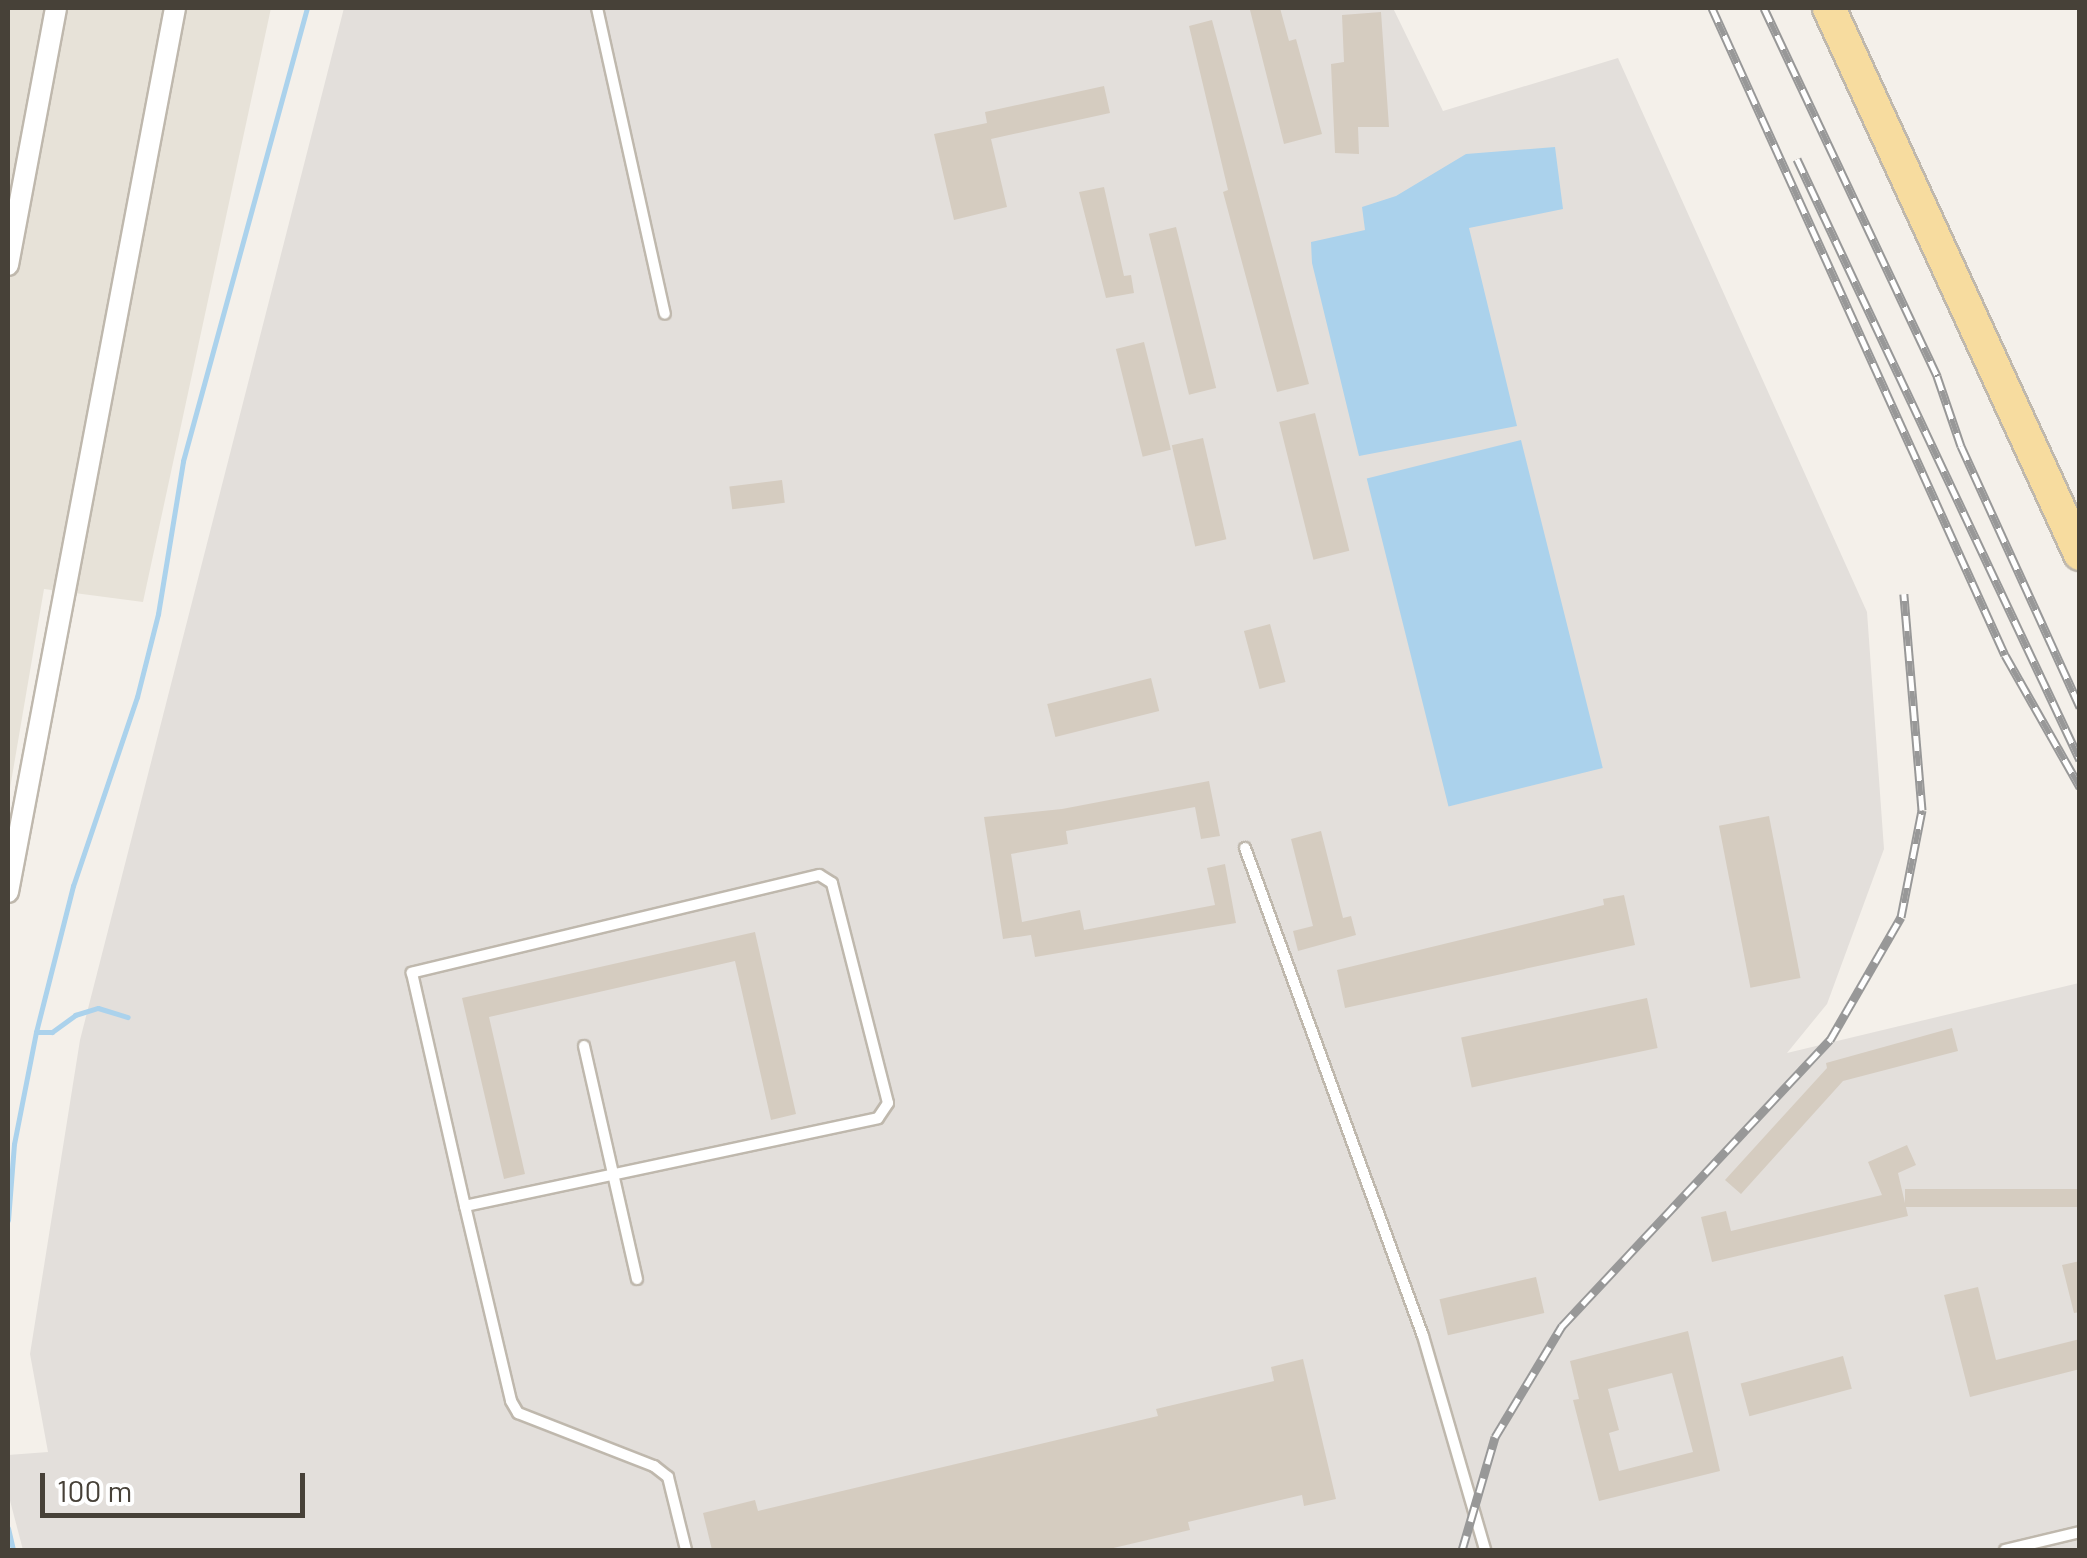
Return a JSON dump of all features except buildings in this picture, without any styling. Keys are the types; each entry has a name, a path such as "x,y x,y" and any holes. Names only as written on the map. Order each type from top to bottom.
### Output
{"main road":[{"path":"1830,8 2080,554"}],"street":[{"path":"8,265 56,8"},
{"path":"8,892 175,8"}],"lane":[{"path":"596,8 665,314"},
{"path":"1245,848 1423,1336 1485,1550"},
{"path":"465,1206 878,1118 888,1103 832,883 819,875 412,973 465,1206 511,1401 518,1413 654,1466 668,1477 686,1550"},
{"path":"584,1046 636,1278"},
{"path":"2005,1550 2080,1532"}],"shaded area":[{"path":"8,8 271,8 143,602 44,589 8,800"},
{"path":"344,8 1393,8 1443,111 1618,58 1867,612 1884,849 1827,1004 1787,1053 2079,983 2079,1550 23,1550 8,1493 8,1455 48,1452 30,1354 80,1040"}],"water":[{"path":"1555,147 1563,209 1469,228 1517,426 1359,456 1312,263 1311,242 1365,230 1362,207 1396,196 1466,154"},
{"path":"1521,440 1603,768 1448,806 1367,478"}],"waterway":[{"path":"8,1220 14,1144 36,1032 73,886 137,697 158,614 183,461 307,8"},
{"path":"36,1032 52,1032 75,1015 98,1008 128,1017"},
{"path":"8,1528 13,1550"}],"railway":[{"path":"1712,8 2005,655 2080,787"},
{"path":"1764,8 1937,376 1961,446 2080,707"},
{"path":"1797,159 2080,760"},
{"path":"1462,1550 1495,1437 1562,1326 1830,1040 1901,917 1922,810 1904,594"}]}
